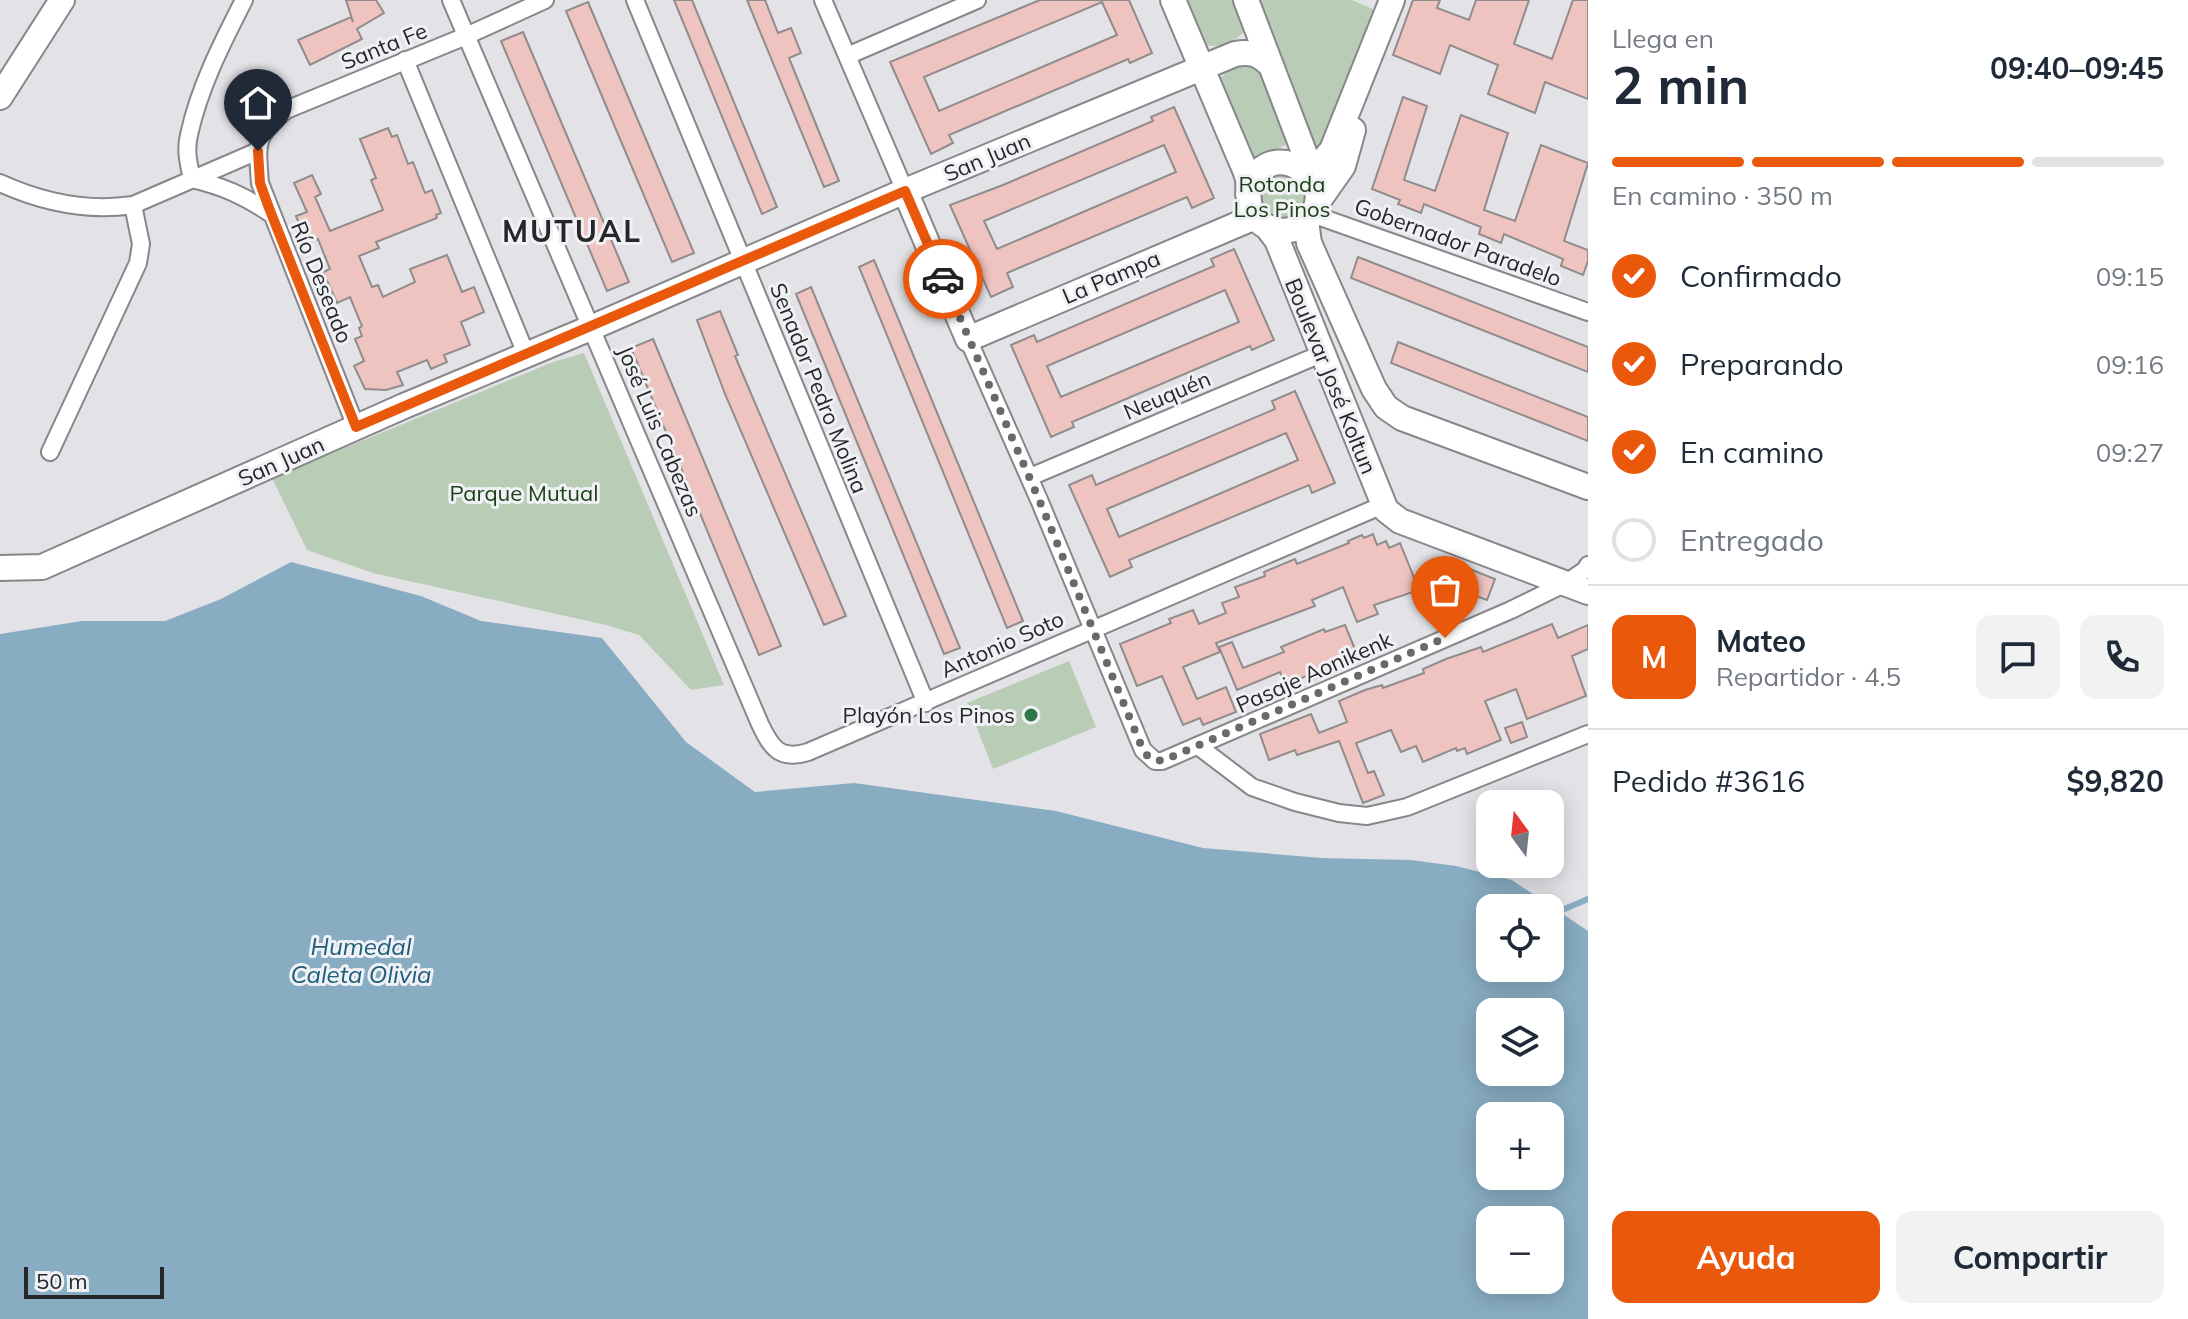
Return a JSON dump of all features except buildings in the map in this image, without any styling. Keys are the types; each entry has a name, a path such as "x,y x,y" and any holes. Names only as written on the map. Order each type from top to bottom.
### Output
{"street":[{"path":"0,97 62,0"},
{"path":"192,179 187,158 188,136 217,53 244,0"},
{"name":"José Luis Cabezas","path":"451,0 771,747"},
{"name":"Santa Fe","path":"258,151 264,130 286,110 545,0"},
{"name":"Senador Pedro Molina","path":"635,0 926,703"},
{"path":"823,0 1093,628"},
{"path":"847,56 977,0"},
{"name":"Boulevar José Koltun","path":"1173,0 1239,156 1257,213 1277,240 1321,354 1391,513"},
{"path":"1246,0 1304,152 1305,171 1317,193 1312,213"},
{"path":"1359,85 1361,102 1343,166 1312,213 1289,230 1257,213 1257,174 1265,167 1285,162 1305,171 1319,165 1332,150 1392,0"},
{"name":"San Juan","path":"0,568 42,567 356,427 905,191 1202,68 1247,52 1263,57 1271,66"},
{"path":"405,60 526,354"},
{"path":"0,183 57,203 92,208 133,205 258,151"},
{"name":"Río Deseado","path":"258,151 260,183 271,214 356,427"},
{"path":"192,179 222,186 271,214"},
{"path":"50,452 138,263 141,244 133,205"},
{"name":"La Pampa","path":"968,339 1257,213"},
{"name":"Boulevar José Koltun","path":"1312,213 1309,243 1375,391 1386,407 1402,418 1588,487"},
{"name":"Gobernador Paradelo","path":"1312,213 1588,312"},
{"name":"Neuquén","path":"1030,477 1321,354"},
{"path":"1391,513 1577,588"},
{"name":"Antonio Soto","path":"771,747 790,755 802,754 926,703 1093,628 1391,513"},
{"name":"Pasaje Aonikenk","path":"1093,628 1143,750 1149,758 1162,761 1577,588 1588,565"},
{"path":"1198,746 1252,787 1295,802 1367,816 1396,811 1459,788 1588,734"}],"green space":[{"path":"1186,0 1233,0 1245,30 1227,44 1204,45"},
{"path":"1246,0 1352,0 1386,15 1330,185"},
{"path":"1248,64 1259,68 1290,143 1252,161 1219,80 1228,70"},
{"name":"Rotonda Los Pinos","path":"1282,174 1298,181 1305,197 1298,213 1282,220 1266,213 1259,197 1266,181"},
{"name":"Parque Mutual","path":"584,353 724,685 691,690 639,635 373,573 307,550 272,478 553,362"},
{"name":"Playón Los Pinos","path":"1069,661 1096,727 993,769 967,703"}],"water":[{"name":"Humedal Caleta Olivia","path":"291,562 421,596 481,621 602,638 686,742 755,792 854,783 1056,811 1203,848 1322,858 1411,860 1476,871 1476,878 1512,880 1533,894 1476,894 1476,982 1564,982 1564,915 1588,931 1588,1319 0,1319 0,634 82,621 165,621 221,599"}],"waterway":[{"path":"1564,909 1588,899"}],"way so far":[{"path":"943,279 1149,758 1162,761 1445,638"}],"place":[{"name":"Playón Los Pinos","path":"1031,715"}],"district":[{"name":"MUTUAL","path":"572,231"}],"route":[{"path":"258,151 260,183 356,427 905,191 943,279"}]}
